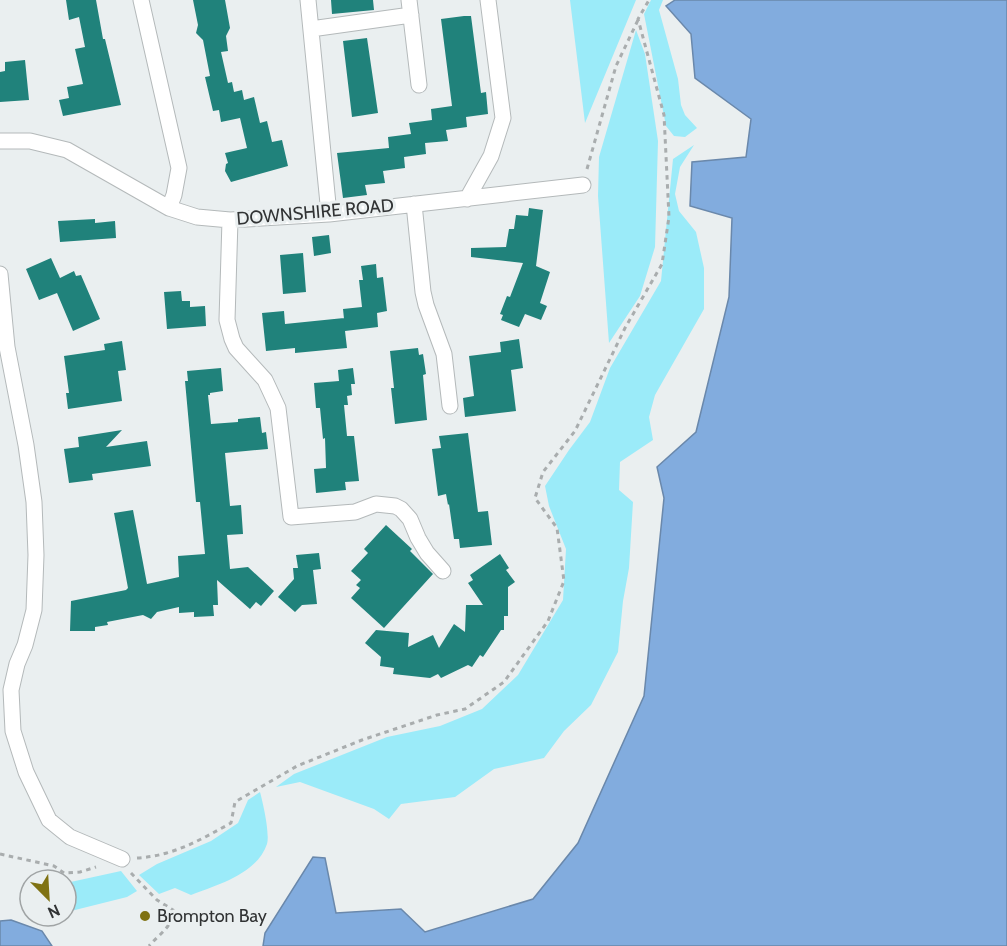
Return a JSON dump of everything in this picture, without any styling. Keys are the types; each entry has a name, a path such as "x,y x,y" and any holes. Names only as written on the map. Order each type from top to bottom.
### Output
{"street":[{"path":"141,0 178,168 174,195 169,208"},
{"path":"308,0 329,213"},
{"path":"467,199 491,156 503,118 488,0"},
{"path":"311,29 410,8 419,85"},
{"name":"DOWNSHIRE ROAD","path":"0,141 30,141 67,150 169,208 197,217 230,220 329,213 583,185"},
{"path":"414,204 423,292 444,354 450,406"},
{"path":"230,220 227,320 236,348 265,380 278,408 291,517 355,512 376,504 395,506 410,519 423,546 443,572"},
{"path":"0,274 7,347 26,445 34,502 36,555 34,610 28,635 16,664 11,690 14,731 26,772 49,820 70,837 122,859"}],"path":[{"path":"583,185 616,66 649,0"},
{"path":"0,854 54,866 64,873 80,872 122,859 157,857 195,842 231,823 234,802 297,766 362,740 437,715 465,709 504,682 548,621 564,581 556,528 535,498 543,472 575,431 625,328 662,264 669,217 664,115 638,19"},
{"path":"122,859 132,875 157,900 173,910 170,925 149,946"}],"shaded area":[{"path":"570,0 636,0 585,123"},
{"path":"651,0 663,0 659,10 678,79 681,105 685,115 697,128 685,137 674,136 666,126 644,14"},
{"path":"675,0 1007,0 1007,946 263,946 265,933 313,857 325,858 336,913 401,909 425,932 533,899 578,843 644,696 664,498 657,467 696,432 729,297 732,218 690,206 692,162 746,157 751,119 695,78 691,34 666,6"},
{"path":"636,30 645,54 658,141 655,247 640,296 609,343 598,196 599,157"},
{"path":"694,145 680,167 675,194 679,211 696,232 704,268 704,309 655,395 649,417 653,440 620,462 619,490 633,502 629,568 618,652 591,705 564,731 544,758 494,769 455,797 401,804 389,819 374,809 300,782 276,787 294,774 387,737 440,726 482,709 518,675 563,600 566,549 549,506 545,486 590,422 610,368 661,281 673,159"},
{"path":"260,792 268,839 262,854 245,871 191,895 175,888 159,894 139,875 157,864 211,841 238,823 248,800"},
{"path":"121,871 137,891 127,897 78,909 78,880"},
{"path":"11,920 18,922 18,928 34,928 42,931 52,946 0,946 0,921"}],"building":[{"path":"66,0 96,0 103,39 105,39 121,105 63,116 59,100 69,98 67,87 83,84 75,49 85,47 79,17 69,20"},
{"path":"193,0 225,0 230,28 226,36 228,51 221,52 228,83 232,82 234,92 242,90 244,100 254,97 260,123 267,121 272,142 282,140 288,166 231,182 225,171 228,163 225,153 247,148 240,118 221,122 219,110 213,111 205,77 210,76 203,40 196,33 198,25"},
{"path":"331,0 373,0 374,10 332,14"},
{"path":"471,16 481,93 486,92 488,114 466,117 467,127 446,130 448,141 425,143 426,154 404,157 405,168 383,171 385,183 365,185 367,195 343,198 337,153 389,148 388,137 411,134 409,123 432,120 431,109 452,106 441,19"},
{"path":"367,38 378,113 352,117 343,41"},
{"path":"25,60 29,100 0,102 0,72 5,71 5,62"},
{"path":"529,208 543,210 536,266 550,272 540,303 547,306 541,320 525,314 519,327 501,320 503,315 500,314 507,296 510,297 523,263 471,257 471,248 506,247 509,229 514,229 516,215 528,216"},
{"path":"95,219 95,223 115,221 116,238 60,242 58,221"},
{"path":"329,235 331,253 314,256 312,237"},
{"path":"303,253 306,292 283,294 280,255"},
{"path":"51,258 60,278 74,271 76,276 81,275 100,319 73,331 57,293 39,300 26,269"},
{"path":"376,264 377,278 383,277 387,311 377,313 378,327 345,331 347,348 295,353 295,348 266,351 262,313 284,311 285,324 344,318 343,309 362,307 359,280 363,280 361,266"},
{"path":"181,291 182,301 190,301 190,307 205,306 206,326 167,329 164,292"},
{"path":"519,339 523,368 511,370 516,411 465,417 463,398 474,396 469,356 501,352 500,342"},
{"path":"122,341 126,370 118,371 122,401 68,409 66,393 69,393 64,356 105,350 104,344"},
{"path":"418,348 419,355 423,354 426,374 423,375 427,420 395,424 390,351"},
{"path":"221,368 223,391 208,395 211,424 238,422 238,419 260,417 262,433 266,432 268,449 225,453 230,506 241,505 243,534 227,535 230,569 248,567 274,591 261,606 256,602 250,609 217,580 218,605 213,605 214,616 194,617 194,612 179,613 179,607 157,612 151,619 143,615 107,622 108,625 95,627 95,631 70,631 71,601 128,588 114,513 133,510 147,584 179,577 178,556 205,554 200,502 196,502 185,381 188,381 187,371"},
{"path":"353,368 355,384 351,384 352,395 347,396 348,405 344,405 347,436 354,436 359,481 345,482 346,490 316,493 314,469 326,468 325,438 323,439 320,408 316,408 314,383 339,381 338,370"},
{"path":"122,430 106,447 147,441 151,466 92,474 93,480 69,483 64,449 79,447 78,437"},
{"path":"468,433 478,512 488,511 492,545 460,548 459,539 454,539 446,494 438,496 432,449 441,448 439,436"},
{"path":"386,525 412,549 410,551 433,574 384,628 351,598 360,588 356,585 361,580 351,571 368,553 364,549"},
{"path":"319,553 321,569 313,570 317,604 302,605 295,612 278,597 294,579 293,568 298,568 296,555"},
{"path":"500,554 509,568 506,570 515,582 508,587 508,616 504,616 504,630 501,630 483,657 480,655 472,667 468,665 441,678 438,674 430,678 393,674 394,668 380,666 381,657 365,643 376,630 409,633 408,647 433,635 439,648 454,624 465,632 466,605 483,605 468,583 473,580 470,575"}],"place":[{"name":"Brompton Bay","path":"145,916"}]}
